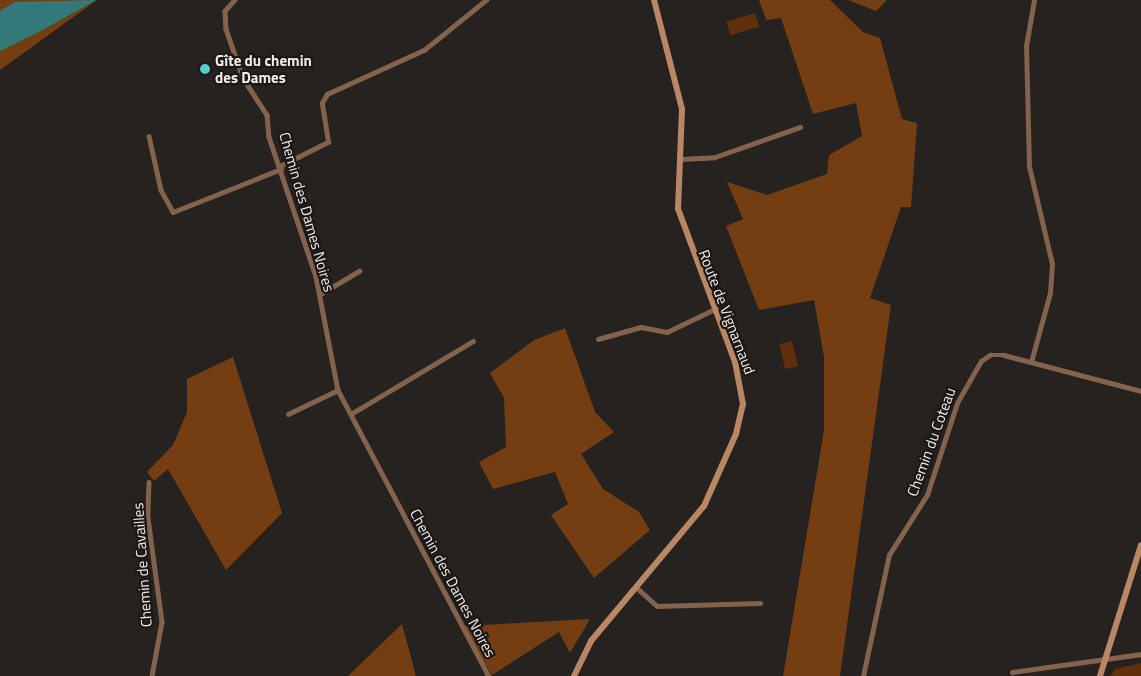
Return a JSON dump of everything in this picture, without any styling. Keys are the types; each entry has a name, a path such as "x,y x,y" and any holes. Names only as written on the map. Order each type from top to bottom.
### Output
{"street":[{"name":"Chemin des Dames Noires","path":"235,0 225,11 226,29 243,78 267,115 280,167 319,295 338,390 387,490 489,676"},
{"path":"149,136 160,190 173,212 280,167 328,142 322,103 327,94 424,50 486,0"},
{"name":"Route de Vignarnaud","path":"574,676 591,641 704,506 740,421 743,389 716,309 678,209 681,159 680,92 654,0"},
{"path":"1034,0 1025,59 1029,167 1052,264 1050,294 1031,362 1141,391"},
{"path":"681,159 715,158 800,128"},
{"path":"319,295 359,271"},
{"path":"598,338 641,327 667,332 716,309"},
{"path":"351,414 473,341"},
{"name":"Chemin du Coteau","path":"864,676 883,570 927,495 957,403 974,369 990,355 1031,362"},
{"path":"288,414 338,390"},
{"name":"Chemin de Cavailles","path":"149,482 148,518 162,622 152,676"},
{"path":"1100,676 1141,545"},
{"path":"636,587 657,606 760,603"},
{"path":"1012,672 1104,663 1141,654"}],"shaded area":[{"path":"0,0 97,0 0,70"},
{"path":"759,0 830,0 863,32 880,38 902,119 917,123 911,207 901,207 870,298 891,305 840,676 783,676 824,430 824,357 814,300 759,310 726,226 743,219 727,182 767,195 827,174 829,155 862,136 856,103 813,114 781,18 766,20"},
{"path":"848,0 887,0 876,11"},
{"path":"755,13 759,26 730,35 726,22"},
{"path":"565,328 595,412 614,432 581,454 603,489 639,512 650,530 594,578 551,515 568,504 555,472 493,489 479,462 506,447 504,398 490,373 534,340"},
{"path":"792,341 798,366 785,369 779,344"},
{"path":"233,357 282,513 226,570 168,469 154,481 147,472 173,445 187,412 187,379"},
{"path":"590,619 570,653 559,632 492,675 463,626"},
{"path":"402,624 416,676 348,676"},
{"path":"1141,663 1141,676 1110,676 1115,669"}],"water":[{"path":"96,0 41,31 0,51 0,11 15,2"}],"place":[{"name":"Gîte du chemin des Dames","path":"205,69"}]}
